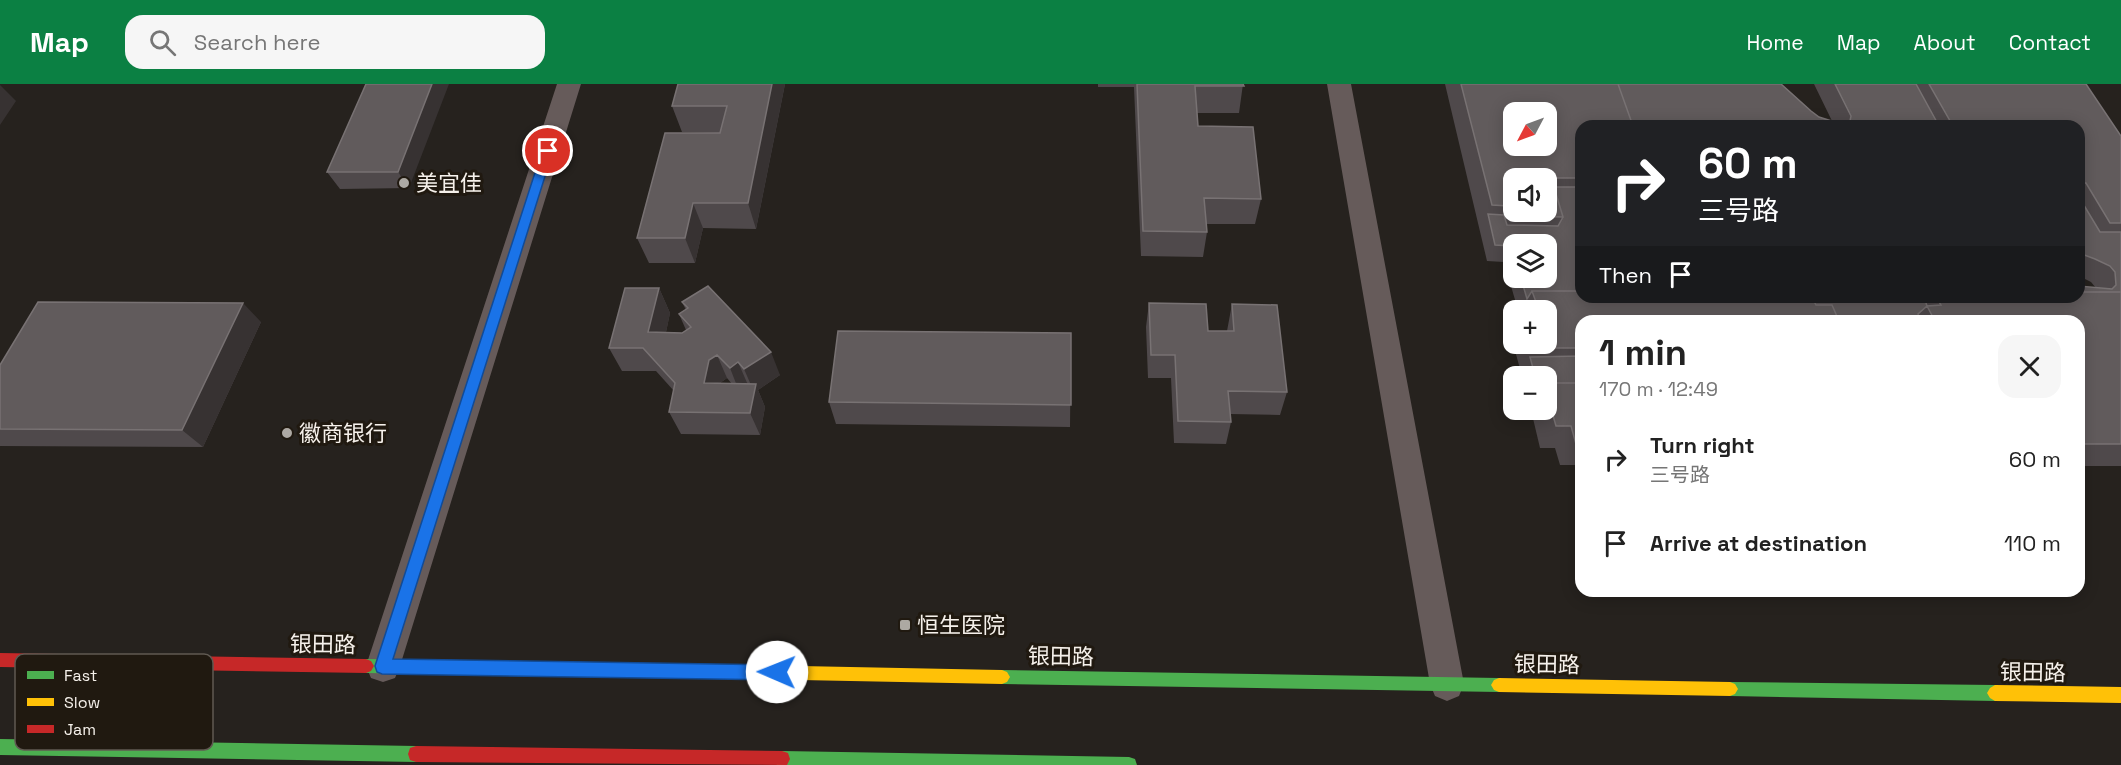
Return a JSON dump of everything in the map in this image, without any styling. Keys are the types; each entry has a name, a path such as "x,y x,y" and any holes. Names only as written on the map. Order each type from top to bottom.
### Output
{"street":[{"path":"382,666 569,84"},
{"path":"1339,84 1447,684"},
{"name":"银田路","path":"0,660 15,660"},
{"name":"银田路","path":"213,663 2121,695"},
{"path":"0,747 15,748"},
{"path":"88,750 353,759 1129,765"}],"building":[{"path":"366,84 432,84 398,172 327,172"},
{"path":"678,84 772,84 748,203 693,203 685,238 637,238 665,133 720,133 727,106 672,106"},
{"path":"1137,84 1243,84 1244,86 1195,86 1198,126 1253,127 1261,199 1204,198 1207,232 1143,231"},
{"path":"1461,84 1618,84 1631,120 1575,120 1575,178 1557,178 1557,168 1503,168 1503,206 1492,205"},
{"path":"1618,84 1781,84 1811,111 1828,120 1631,120"},
{"path":"1835,84 1916,84 1936,120 1850,120 1851,116"},
{"path":"1929,84 2086,84 2121,136 2121,223 2110,223 2085,183 2085,120 1950,120"},
{"path":"1557,187 1575,187 1575,291 1532,291 1527,299 1524,288 1557,288 1557,234 1503,234 1503,245 1495,245 1488,214 1503,215 1503,222 1506,222 1507,225 1558,226 1563,217 1557,197"},
{"path":"1557,198 1563,217 1557,217"},
{"path":"2085,207 2100,232 2121,232 2121,292 2085,292 2085,287 2112,289 2116,285 2115,272 2110,266 2085,255"},
{"path":"708,286 771,352 744,369 738,362 730,368 717,355 709,360 704,383 756,384 750,413 669,412 675,383 643,348 609,348 625,288 659,288 648,332 682,333 691,327 679,314 688,308 682,302"},
{"path":"1532,291 1575,291 1575,303 1815,303 1816,305 1832,305 1836,315 1575,315 1575,348 1557,348 1557,300 1535,300"},
{"path":"2085,292 2121,292 2121,444 2085,444 2085,315 1932,315 1927,306 1941,305 1940,303 2085,303"},
{"path":"38,302 243,303 182,430 0,429 0,365"},
{"path":"1149,303 1206,304 1208,331 1234,331 1232,304 1277,305 1287,392 1228,391 1231,422 1178,421 1175,355 1151,355"},
{"path":"1815,303 1926,303 1927,306 1918,315 1836,315 1832,305 1816,305"},
{"path":"838,331 1071,333 1071,405 829,402"},
{"path":"1575,356 1575,383 1557,383 1557,366 1532,366 1530,357"},
{"path":"1557,383 1575,383 1575,440 1571,426 1556,426 1554,420 1557,420"}],"traffic: fast":[{"path":"366,666 755,672"},
{"path":"1002,677 1499,685"},
{"path":"1730,689 1995,693"},
{"path":"0,747 15,747"},
{"path":"178,750 416,754"},
{"path":"782,759 1129,765"}],"traffic: slow":[{"path":"755,672 1002,677"},
{"path":"1499,685 1730,689"},
{"path":"1995,693 2121,695"}],"traffic: jam":[{"path":"0,660 15,660"},
{"path":"213,663 366,666"},
{"path":"416,754 782,759"}],"place":[{"name":"美宜佳","path":"404,183"},
{"name":"徽商银行","path":"287,433"},
{"name":"恒生医院","path":"905,625"}],"route":[{"path":"548,151 382,666 777,672"}]}
